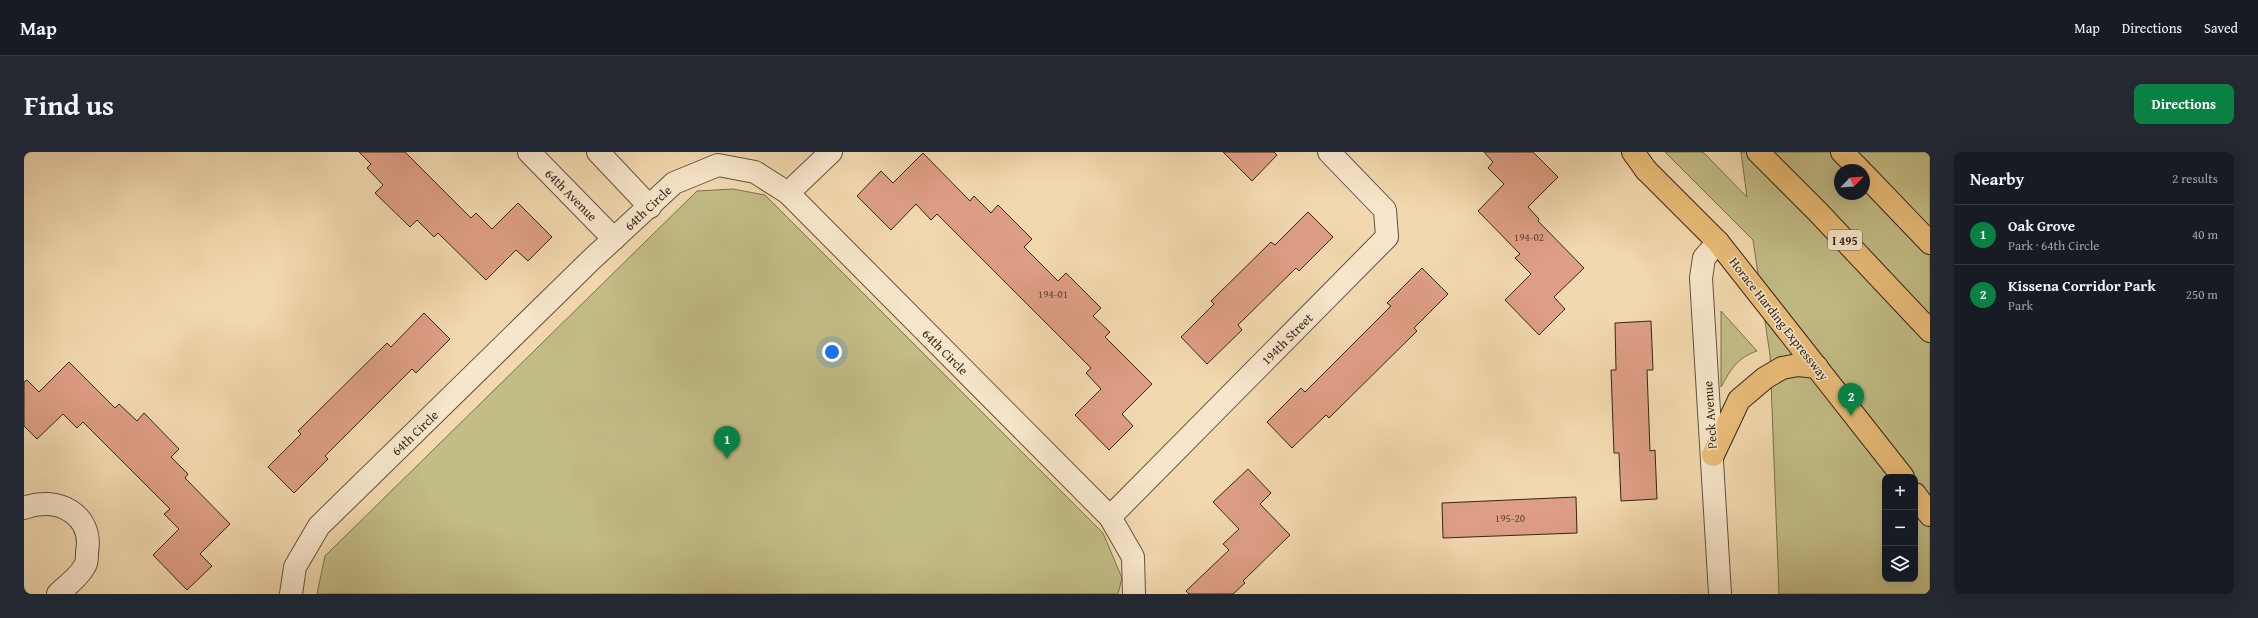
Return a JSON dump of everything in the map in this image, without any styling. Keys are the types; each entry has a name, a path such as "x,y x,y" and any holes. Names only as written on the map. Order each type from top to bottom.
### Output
{"main road":[{"name":"Horace Harding Expressway","path":"1633,152 1646,170 1718,242 1901,474"},
{"name":"I 495","path":"1758,152 1833,227 1930,331"},
{"path":"1842,152 1854,164"},
{"path":"1870,180 1930,243"},
{"path":"1713,455 1739,400 1764,378 1782,368 1798,365 1817,367"},
{"path":"1918,498 1930,515"}],"street":[{"name":"64th Avenue","path":"529,152 614,239"},
{"path":"598,152 650,206"},
{"path":"788,193 831,152"},
{"name":"194th Street","path":"1110,517 1387,237 1385,210 1329,152"},
{"name":"64th Circle","path":"291,594 294,567 319,526 614,239 674,183 718,165 756,172 788,193 1110,517 1133,557 1134,594"},
{"name":"Peck Avenue","path":"1718,242 1704,258 1701,278 1713,455 1720,594"},
{"path":"24,508 35,504 52,503 64,507 77,517 86,530 89,542 85,567 58,594"}],"shaded area":[{"path":"1665,152 1703,152 1747,197 1741,152 1930,152 1930,594 1779,594 1770,355 1753,240"},
{"path":"733,189 765,195 1103,533 1122,578 1118,594 317,594 325,556 697,191"},
{"path":"1721,311 1757,351 1744,357 1735,365 1721,387"}],"building":[{"path":"359,152 405,152 471,218 476,213 492,229 518,203 552,237 528,261 516,250 486,280 438,233 434,237 417,220 410,227 375,193 383,185 367,168 371,164"},
{"path":"1223,152 1274,152 1277,155 1252,181"},
{"path":"1484,152 1533,152 1558,177 1528,207 1539,219 1538,221 1584,268 1554,297 1565,309 1539,335 1505,300 1531,274 1515,258 1520,254 1478,211 1504,184 1488,168 1493,162"},
{"path":"923,153 970,201 974,196 991,213 998,205 1032,239 1024,247 1058,281 1066,273 1101,308 1093,316 1110,332 1105,337 1152,384 1122,414 1133,426 1109,450 1075,415 1101,389 1086,373 1091,368 937,214 931,220 916,204 891,230 857,196 881,171 893,183"},
{"path":"1308,212 1333,237 1299,271 1296,268 1238,325 1242,330 1207,364 1181,337 1214,304 1211,301 1271,242 1275,245"},
{"path":"1422,268 1448,294 1414,328 1417,331 1329,418 1326,415 1292,448 1267,422 1301,388 1305,392 1391,306 1387,303"},
{"path":"424,313 450,339 416,373 412,369 325,456 328,459 294,493 268,467 301,434 298,431 387,343 391,347"},
{"path":"1651,321 1653,370 1647,370 1650,451 1655,450 1657,499 1621,501 1619,453 1614,453 1611,370 1616,370 1615,323"},
{"path":"69,362 115,408 119,404 137,421 144,413 179,449 171,457 188,474 185,478 230,524 200,554 212,566 187,590 153,555 179,529 164,514 170,509 83,422 77,428 63,414 37,439 24,426 24,382 27,380 39,392"},
{"path":"1248,469 1271,493 1260,504 1290,535 1243,581 1245,583 1233,594 1189,594 1186,591 1229,550 1223,544 1239,529 1213,502"},
{"path":"1576,497 1577,533 1443,538 1442,503"}],"place":[{"name":"Kissena Corridor Park","path":"1851,416"},
{"name":"Oak Grove","path":"727,459"}]}
